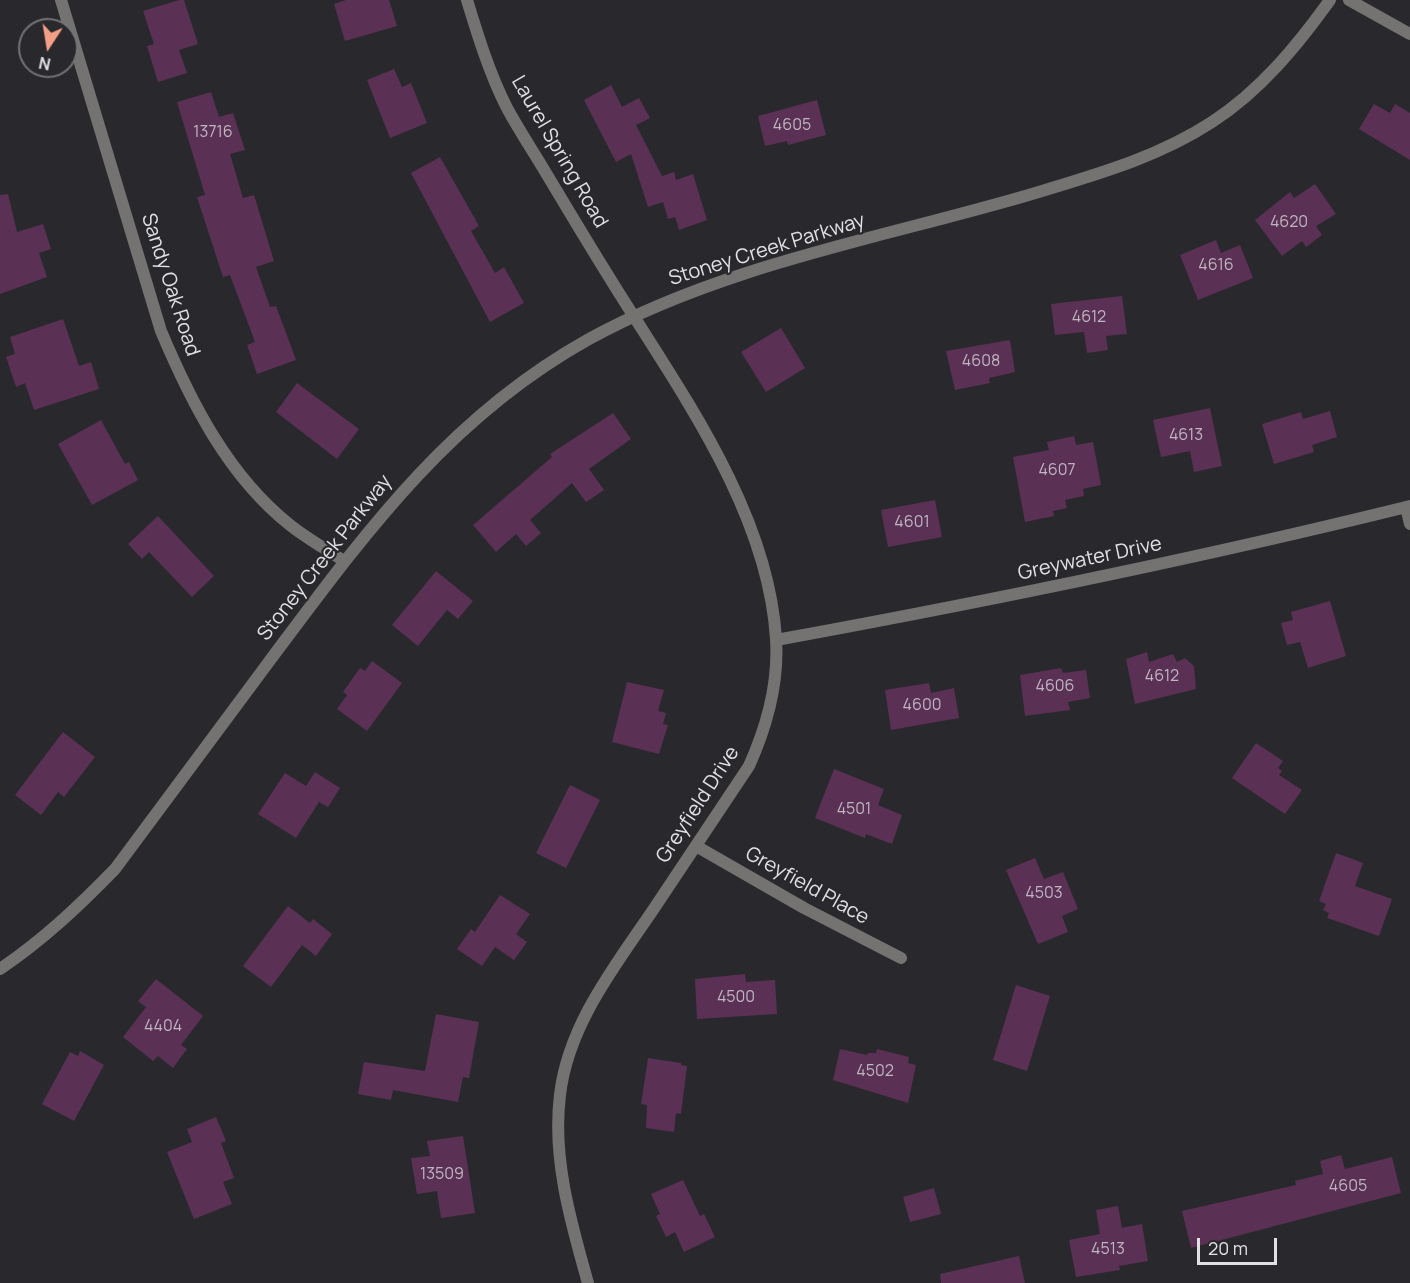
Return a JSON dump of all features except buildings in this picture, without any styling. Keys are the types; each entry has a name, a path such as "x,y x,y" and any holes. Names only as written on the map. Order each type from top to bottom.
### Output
{"street":[{"name":"Sandy Oak Road","path":"61,0 161,331 181,379 236,470 265,503 291,526 344,561"},
{"name":"Laurel Spring Road","path":"466,0 483,53 507,106 633,316"},
{"name":"Stoney Creek Parkway","path":"0,969 37,944 69,917 115,869 384,510 428,463 493,404 539,370 633,316 697,288 1029,195 1123,166 1169,147 1212,122 1262,82 1305,35 1330,0"},
{"path":"1349,0 1410,34"},
{"name":"Greyfield Drive","path":"588,1283 571,1225 558,1121 560,1094 573,1046 592,1002 749,766 764,734 774,690 776,640 772,605 759,550 741,504 685,395 633,316"},
{"path":"1408,507 1410,524"},
{"name":"Greywater Drive","path":"776,640 1000,599 1242,547 1408,507"},
{"name":"Greyfield Place","path":"696,846 804,908 901,958"}]}
